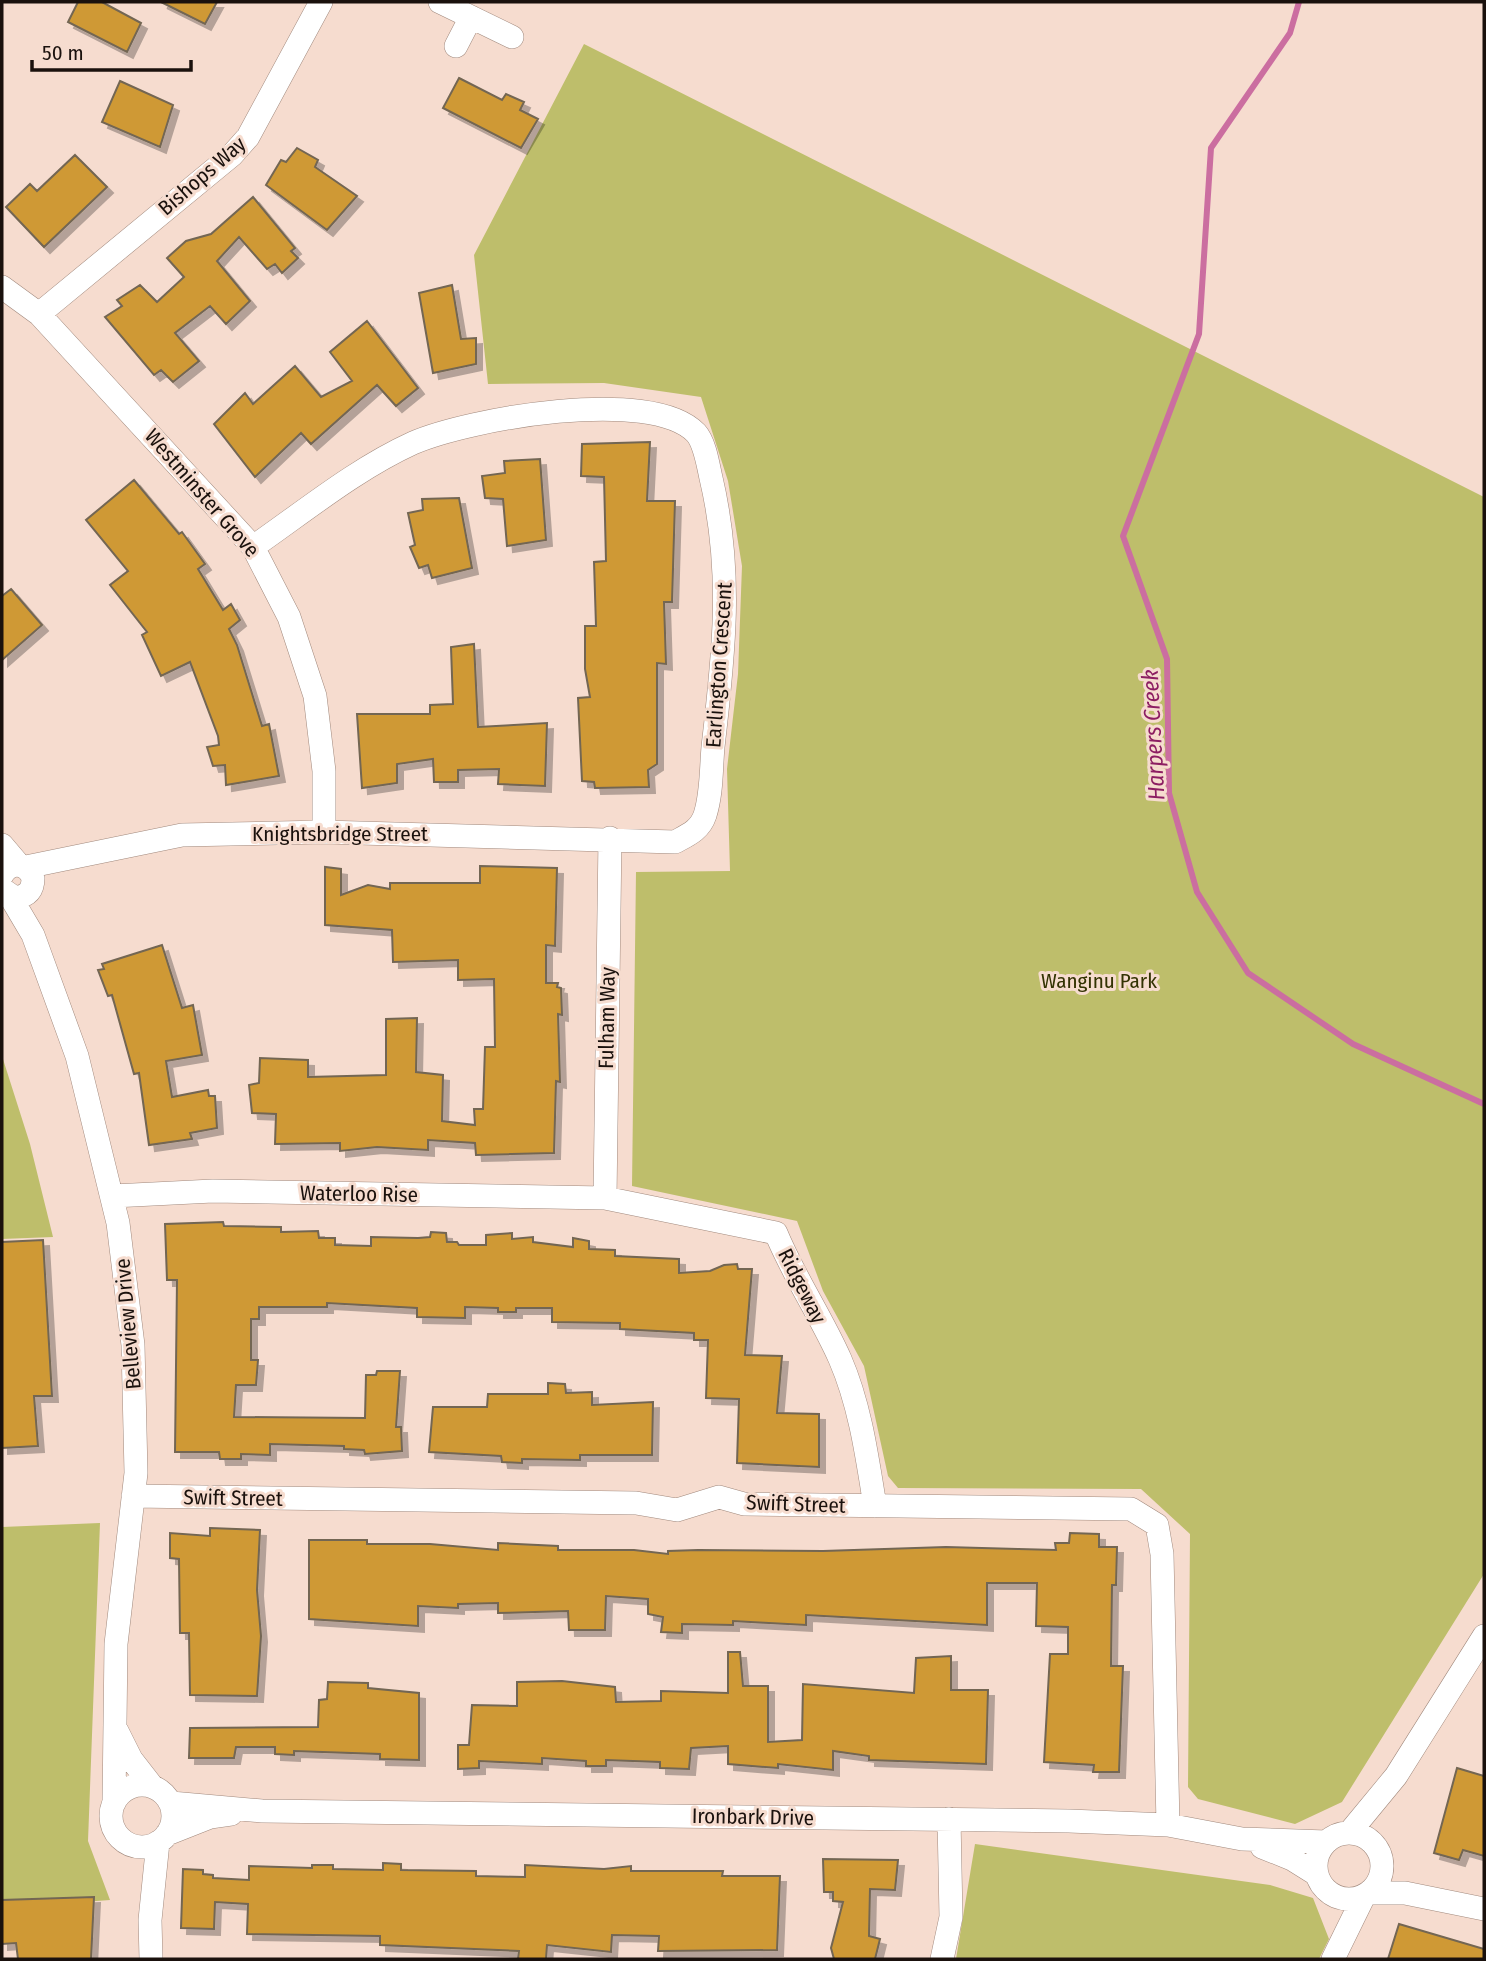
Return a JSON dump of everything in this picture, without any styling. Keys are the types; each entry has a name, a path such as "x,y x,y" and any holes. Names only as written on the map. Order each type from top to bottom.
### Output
{"street":[{"name":"Bishops Way","path":"39,314 232,155 248,137 321,2"},
{"path":"440,2 512,37"},
{"path":"456,46 471,17"},
{"name":"Westminster Grove","path":"2,287 39,314 253,547 289,617 314,696 324,771 324,832"},
{"name":"Earlington Crescent","path":"253,547 367,468 415,442 495,418 607,408 652,412 680,422 697,434 720,516 726,575 725,636 710,794 705,817 696,831 675,842 610,838"},
{"name":"Knightsbridge Street","path":"14,880 72,858 182,835 324,832 610,838"},
{"name":"Fulham Way","path":"605,1198 610,838"},
{"path":"2,845 14,880"},
{"name":"Belleview Drive","path":"14,880 77,1056 113,1196 133,1345 136,1473 116,1644 114,1803"},
{"name":"Waterloo Rise","path":"113,1196 213,1191 605,1198"},
{"name":"Ridgeway","path":"605,1198 776,1233 798,1284 839,1357 856,1400 875,1506"},
{"name":"Swift Street","path":"133,1496 636,1503 677,1510 719,1497 744,1504 1131,1509 1157,1525 1162,1554 1168,1825"},
{"path":"1349,1833 1396,1776 1484,1636"},
{"name":"Belleview Drive","path":"114,1725 131,1759 152,1786"},
{"path":"1335,1955 1366,1896 1382,1874 1381,1810 1396,1776"},
{"path":"150,1920 140,1865 112,1822 114,1803 119,1795 134,1786 152,1786 166,1795 171,1803 173,1819 163,1838 150,1920 150,1959"},
{"name":"Ironbark Drive","path":"171,1803 262,1811 949,1819 1168,1825 1242,1839 1326,1842"},
{"name":"Ironbark Drive","path":"163,1838 210,1817 262,1811"},
{"path":"942,1959 951,1917 949,1819"},
{"path":"1456,1902 1381,1858 1364,1836 1339,1834 1326,1842 1316,1861 1316,1874 1320,1884 1330,1894 1346,1900 1405,1893 1484,1909"},
{"path":"121,1839 139,1847 163,1838"},
{"name":"Ironbark Drive","path":"1242,1839 1292,1859 1316,1874"},
{"path":"1330,1894 1338,1916 1335,1955"}],"green space":[{"name":"Wanginu Park","path":"584,44 1484,497 1484,1574 1342,1802 1295,1824 1198,1799 1188,1787 1190,1534 1141,1489 898,1488 888,1476 864,1366 823,1291 797,1221 632,1186 636,872 730,871 727,769 738,674 742,566 728,481 701,397 604,383 488,384 474,255"},
{"path":"2,1056 30,1144 53,1237 2,1239"},
{"path":"100,1523 88,1841 110,1900 2,1908 2,1527"},
{"path":"975,1844 1270,1885 1313,1898 1329,1939 1319,1959 956,1959"}],"building":[{"path":"78,2 102,2 141,23 127,52 68,22"},
{"path":"161,2 217,2 205,24"},
{"path":"459,78 502,100 506,94 524,102 520,110 538,119 521,148 443,108"},
{"path":"120,81 173,105 160,147 102,122"},
{"path":"297,148 318,160 315,167 357,196 327,230 266,185 281,160 286,162"},
{"path":"75,155 107,187 44,247 6,207 30,184 37,191"},
{"path":"253,197 295,248 291,251 298,258 282,273 275,264 267,269 239,237 217,261 250,301 226,324 210,306 175,333 199,361 173,382 161,370 154,375 105,317 122,306 117,300 140,285 157,302 184,277 167,258 186,241 211,234"},
{"path":"452,285 461,339 476,338 476,364 433,373 419,293"},
{"path":"367,321 418,388 396,406 377,385 311,444 301,433 255,477 214,424 245,393 253,404 295,366 321,397 352,381 330,352"},
{"path":"650,442 647,501 675,501 672,602 664,602 666,664 657,663 657,764 648,770 649,787 595,788 594,782 582,781 578,698 590,697 585,669 585,626 596,626 594,562 606,561 604,477 581,476 582,444"},
{"path":"540,459 546,540 507,546 503,499 485,498 482,476 505,473 504,461"},
{"path":"134,480 179,534 182,532 205,564 198,569 223,610 231,604 240,620 229,629 237,645 262,726 269,724 279,776 226,785 225,765 213,766 207,747 219,745 218,736 190,662 161,676 142,635 147,632 110,585 128,571 86,520"},
{"path":"459,498 472,568 432,578 428,565 419,568 410,547 415,545 408,513 423,510 422,499"},
{"path":"11,589 42,625 2,660 2,596"},
{"path":"474,644 478,727 547,723 545,786 498,784 499,769 458,770 458,782 434,782 433,759 397,764 397,783 362,788 357,714 430,714 430,705 453,704 451,647"},
{"path":"480,866 557,868 555,946 546,945 546,983 558,983 557,987 561,988 562,1015 558,1014 560,1082 556,1081 554,1153 476,1155 475,1143 428,1140 428,1150 377,1147 340,1151 340,1143 275,1144 276,1114 252,1113 249,1085 259,1083 260,1058 308,1060 308,1077 386,1075 386,1019 417,1018 416,1072 443,1075 442,1121 475,1125 474,1109 483,1109 485,1047 495,1047 494,979 458,980 458,960 393,962 392,930 325,925 325,867 341,869 341,895 368,885 390,889 390,883 480,883"},
{"path":"162,945 182,1008 193,1005 202,1055 166,1061 172,1097 208,1090 209,1096 215,1096 217,1128 190,1133 192,1139 149,1145 139,1073 134,1074 112,995 108,996 98,970 104,969 102,964"},
{"path":"223,1222 224,1226 281,1227 281,1232 318,1231 319,1238 335,1238 335,1245 371,1246 371,1237 430,1237 431,1232 446,1233 447,1242 457,1242 459,1245 486,1245 486,1235 512,1233 512,1239 533,1237 533,1242 573,1247 573,1238 589,1241 589,1249 615,1250 615,1256 679,1259 679,1273 710,1271 724,1265 737,1264 738,1269 752,1269 745,1355 782,1356 777,1413 819,1414 819,1467 737,1463 739,1399 706,1398 708,1340 694,1340 694,1333 620,1329 620,1323 552,1322 552,1308 516,1308 516,1312 498,1312 498,1308 465,1307 465,1318 417,1317 417,1308 327,1303 327,1307 259,1307 259,1319 251,1319 251,1360 258,1360 256,1385 236,1385 234,1417 365,1418 366,1375 376,1375 377,1371 400,1371 396,1427 401,1427 402,1451 365,1454 364,1450 344,1449 344,1446 270,1444 270,1455 241,1454 241,1459 220,1459 219,1452 175,1452 177,1280 167,1280 165,1224"},
{"path":"43,1240 52,1396 34,1396 38,1446 2,1448 2,1242"},
{"path":"548,1383 565,1384 566,1393 592,1392 592,1405 653,1402 652,1455 580,1455 580,1460 522,1459 522,1463 502,1462 501,1456 429,1452 433,1407 487,1407 488,1394 548,1394"},
{"path":"210,1528 260,1530 257,1590 261,1636 257,1696 190,1695 189,1633 180,1633 179,1559 170,1558 170,1533 210,1536"},
{"path":"1070,1533 1099,1534 1099,1547 1117,1547 1116,1585 1112,1585 1111,1666 1123,1666 1119,1772 1093,1772 1094,1765 1044,1762 1050,1654 1068,1654 1068,1627 1036,1626 1037,1583 987,1583 987,1625 806,1615 806,1625 733,1621 733,1625 682,1624 682,1633 661,1632 663,1617 648,1614 648,1599 606,1596 605,1630 569,1630 568,1611 498,1613 498,1603 458,1604 458,1608 418,1606 418,1626 309,1619 309,1540 367,1540 367,1544 430,1544 498,1550 498,1543 558,1546 558,1550 634,1550 668,1554 668,1551 698,1550 823,1551 946,1547 1056,1550 1055,1543 1069,1543"},
{"path":"728,1652 740,1652 743,1686 768,1686 768,1742 802,1740 803,1684 914,1693 916,1658 951,1656 951,1690 988,1690 986,1764 869,1760 869,1756 833,1751 833,1770 778,1764 778,1768 728,1764 728,1746 691,1748 689,1769 660,1768 660,1762 606,1760 606,1766 586,1766 586,1761 542,1758 542,1764 479,1761 479,1768 458,1769 458,1745 469,1745 472,1705 517,1706 517,1682 562,1681 615,1687 616,1702 661,1701 661,1691 728,1693"},
{"path":"328,1682 368,1683 368,1688 419,1693 419,1760 380,1759 380,1754 294,1751 294,1755 275,1754 275,1747 236,1747 234,1758 189,1758 190,1728 318,1727 319,1700 327,1699"},
{"path":"1457,1768 1484,1776 1484,1856 1463,1850 1459,1860 1434,1853"},
{"path":"823,1859 898,1860 895,1890 870,1889 869,1936 880,1939 875,1959 834,1959 831,1948 843,1902 833,1901 833,1892 824,1892"},
{"path":"383,1863 401,1864 401,1870 476,1871 476,1876 525,1877 525,1865 604,1869 631,1866 631,1871 723,1871 722,1876 780,1876 777,1950 658,1951 659,1936 612,1935 611,1952 547,1945 546,1959 518,1959 519,1951 380,1945 380,1936 247,1934 248,1904 215,1902 214,1929 181,1928 183,1869 203,1870 203,1874 213,1875 213,1878 249,1880 249,1866 312,1868 312,1865 333,1865 333,1869 383,1870"},
{"path":"94,1897 91,1959 18,1959 16,1943 2,1944 2,1900"},
{"path":"1399,1924 1484,1949 1484,1959 1388,1959"}],"waterway":[{"name":"Harpers Creek","path":"1299,2 1290,33 1211,148 1199,334 1123,536 1167,659 1169,793 1197,892 1248,973 1353,1044 1484,1104"}]}
